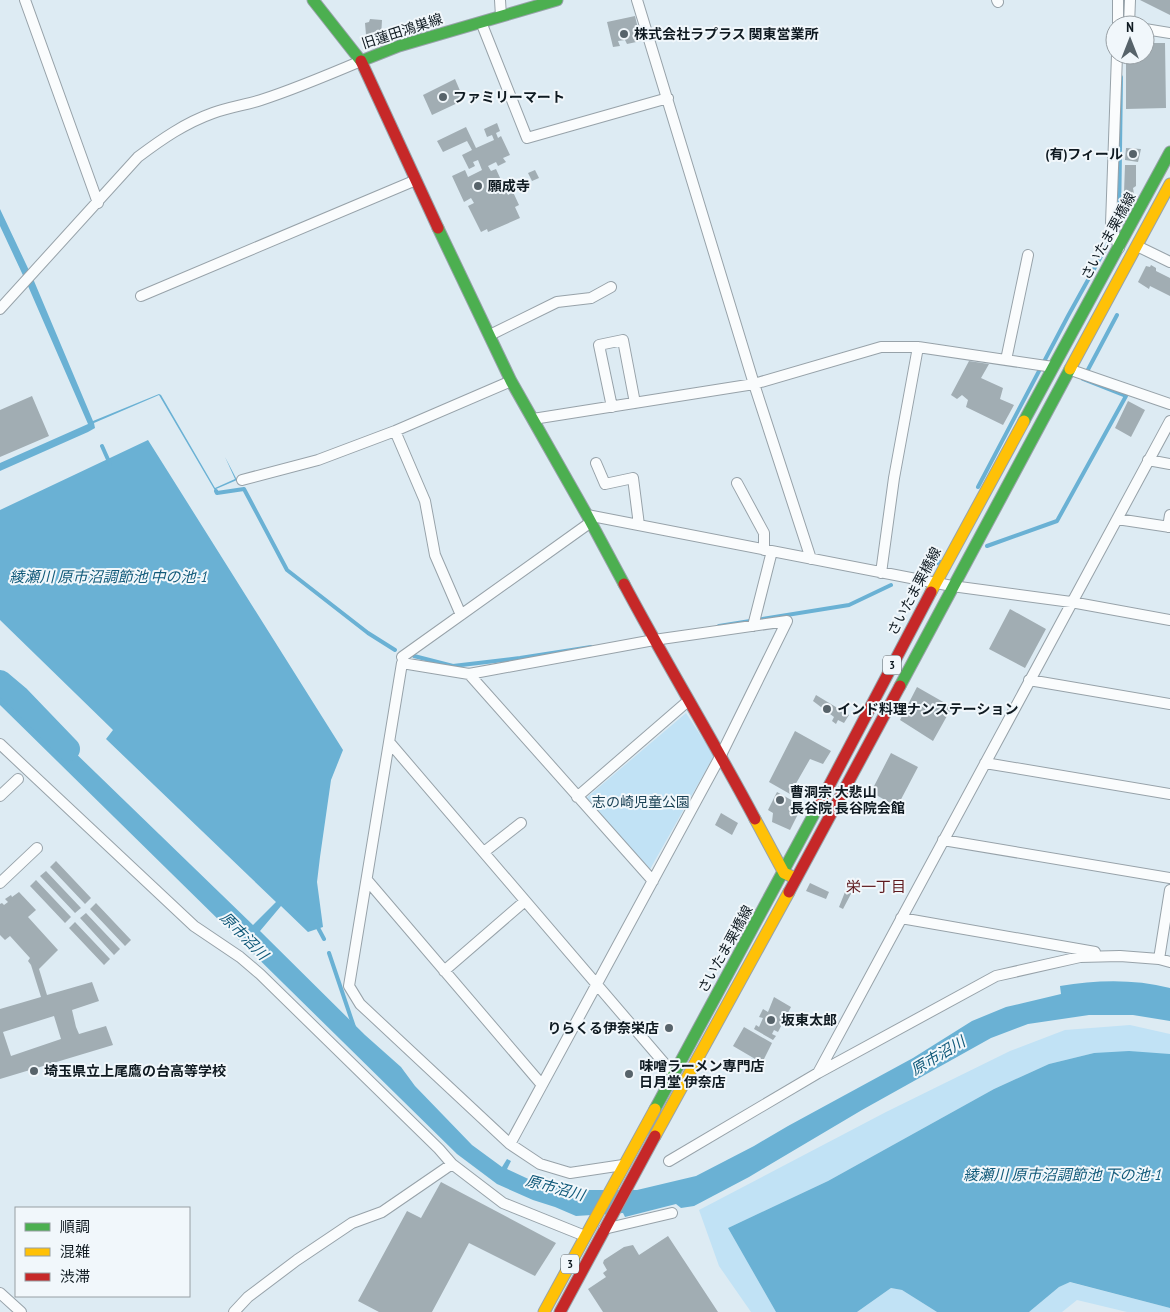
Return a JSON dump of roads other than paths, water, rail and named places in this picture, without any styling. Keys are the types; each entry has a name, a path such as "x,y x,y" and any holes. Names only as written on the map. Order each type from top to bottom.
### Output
{"main road":[{"name":"旧蓮田鴻巣線","path":"313,0 361,61 399,46 557,0"},
{"path":"361,61 512,381 652,637 721,755 784,873 796,879"},
{"name":"さいたま栗橋線","path":"585,1236 784,873 935,583 1170,152"},
{"name":"さいたま栗橋線","path":"606,1224 796,879 952,586 1080,373 1137,246 1170,184"},
{"name":"3","path":"560,1312 606,1224"},
{"name":"3","path":"544,1312 585,1236"}],"street":[{"path":"25,0 98,202"},
{"path":"500,0 501,16"},
{"path":"637,0 754,384 812,558"},
{"path":"1118,0 1118,12 1130,12"},
{"path":"1130,0 1130,15"},
{"path":"480,22 527,138 668,98"},
{"path":"1155,30 1170,33"},
{"path":"0,309 138,157 163,138 183,126 214,113 260,100 361,61"},
{"path":"1117,65 1111,224 1119,248"},
{"path":"141,296 416,180"},
{"path":"1137,246 1170,262"},
{"path":"1006,360 1028,255"},
{"path":"490,334 556,302 591,298 611,287"},
{"path":"612,407 599,345 624,340 635,403"},
{"path":"533,419 754,384 881,347 918,347 1053,367"},
{"path":"881,573 894,478 918,347"},
{"path":"1080,373 1170,404"},
{"path":"242,480 318,460 395,431 512,381"},
{"path":"818,1073 1170,420"},
{"path":"395,431 425,501 435,555 461,615"},
{"path":"1148,460 1170,464"},
{"path":"596,463 605,484 633,478 639,525"},
{"path":"737,483 764,534 768,550 754,622"},
{"path":"1116,519 1169,527 1170,515"},
{"path":"402,657 589,519 639,525 952,586 1071,602 1170,620"},
{"path":"510,1144 721,755 787,621 754,622 652,637 469,674 402,663 350,986 360,1004 510,1144 540,1164 570,1172 623,1166"},
{"path":"469,674 653,881"},
{"path":"1029,680 1170,704"},
{"path":"577,797 688,701"},
{"path":"390,743 683,1086"},
{"path":"0,744 194,926 240,957 260,974 439,1149 452,1164 503,1203 585,1236"},
{"path":"984,763 1170,794"},
{"path":"0,796 18,779"},
{"path":"484,852 520,824"},
{"path":"943,840 1170,878"},
{"path":"0,883 37,848"},
{"path":"367,880 542,1085"},
{"path":"1159,959 1170,890"},
{"path":"444,970 525,901"},
{"path":"901,918 1120,956 1159,959 1170,962"},
{"path":"669,1161 818,1073 996,976 1080,957 1120,956"},
{"path":"234,1312 255,1292 344,1228 352,1223 382,1212 452,1164"},
{"path":"606,1224 672,1213"},
{"path":"0,1293 21,1312"}],"water":[{"path":"0,209 34,281 93,421 159,394 215,488 235,479 225,457 237,480 216,489 217,494 159,395 94,423 95,428 88,432 0,471 0,463 88,424 0,226"},
{"name":"綾瀬川 原市沼調節池 中の池-1","path":"148,440 343,750 331,780 317,882 323,927 308,932 281,906 260,931 365,1035 401,1067 415,1086 472,1145 502,1167 507,1159 511,1161 507,1169 537,1183 571,1190 637,1190 696,1176 913,1058 972,1021 1006,1007 1061,994 1060,986 1115,981 1143,983 1170,988 1170,1021 1133,1015 1089,1015 1028,1024 991,1038 862,1110 749,1177 694,1206 681,1208 676,1204 625,1217 623,1213 576,1216 497,1184 457,1154 0,705 0,685 65,743 253,925 276,902 106,739 113,730 0,620 0,510"},
{"name":"綾瀬川 原市沼調節池 下の池-1","path":"1129,1051 1170,1054 1170,1308 1070,1282 1059,1287 1029,1312 937,1312 902,1290 891,1288 857,1312 776,1312 728,1228 828,1181 994,1089 1049,1064 1094,1053"}],"waterway":[{"path":"978,487 1119,224 1121,77"},
{"path":"987,546 1057,521 1126,396 1083,379 1117,315"},
{"path":"102,446 110,464"},
{"path":"216,491 217,493 244,489 287,570 368,633 395,650"},
{"path":"922,570 940,562"},
{"path":"719,626 849,605 891,585"},
{"path":"414,656 453,666 591,647"},
{"name":"原市沼川","path":"0,682 19,698 68,749"},
{"path":"316,924 324,939"},
{"path":"329,953 354,1027"}],"place":[{"name":"株式会社ラプラス 関東営業所","path":"624,34"},
{"name":"ファミリーマート","path":"443,97"},
{"name":"(有)フィール","path":"1133,154"},
{"name":"願成寺","path":"478,186"},
{"name":"インド料理ナンステーション","path":"827,709"},
{"name":"曹洞宗 大悲山 長谷院 長谷院会館","path":"780,800"},
{"name":"坂東太郎","path":"771,1020"},
{"name":"りらくる伊奈栄店","path":"669,1028"},
{"name":"埼玉県立上尾鷹の台高等学校","path":"34,1071"},
{"name":"味噌ラーメン専門店 日月堂 伊奈店","path":"629,1074"}],"district":[{"name":"栄一丁目","path":"876,887"}],"park label":[{"name":"志の崎児童公園","path":"641,802"}]}
